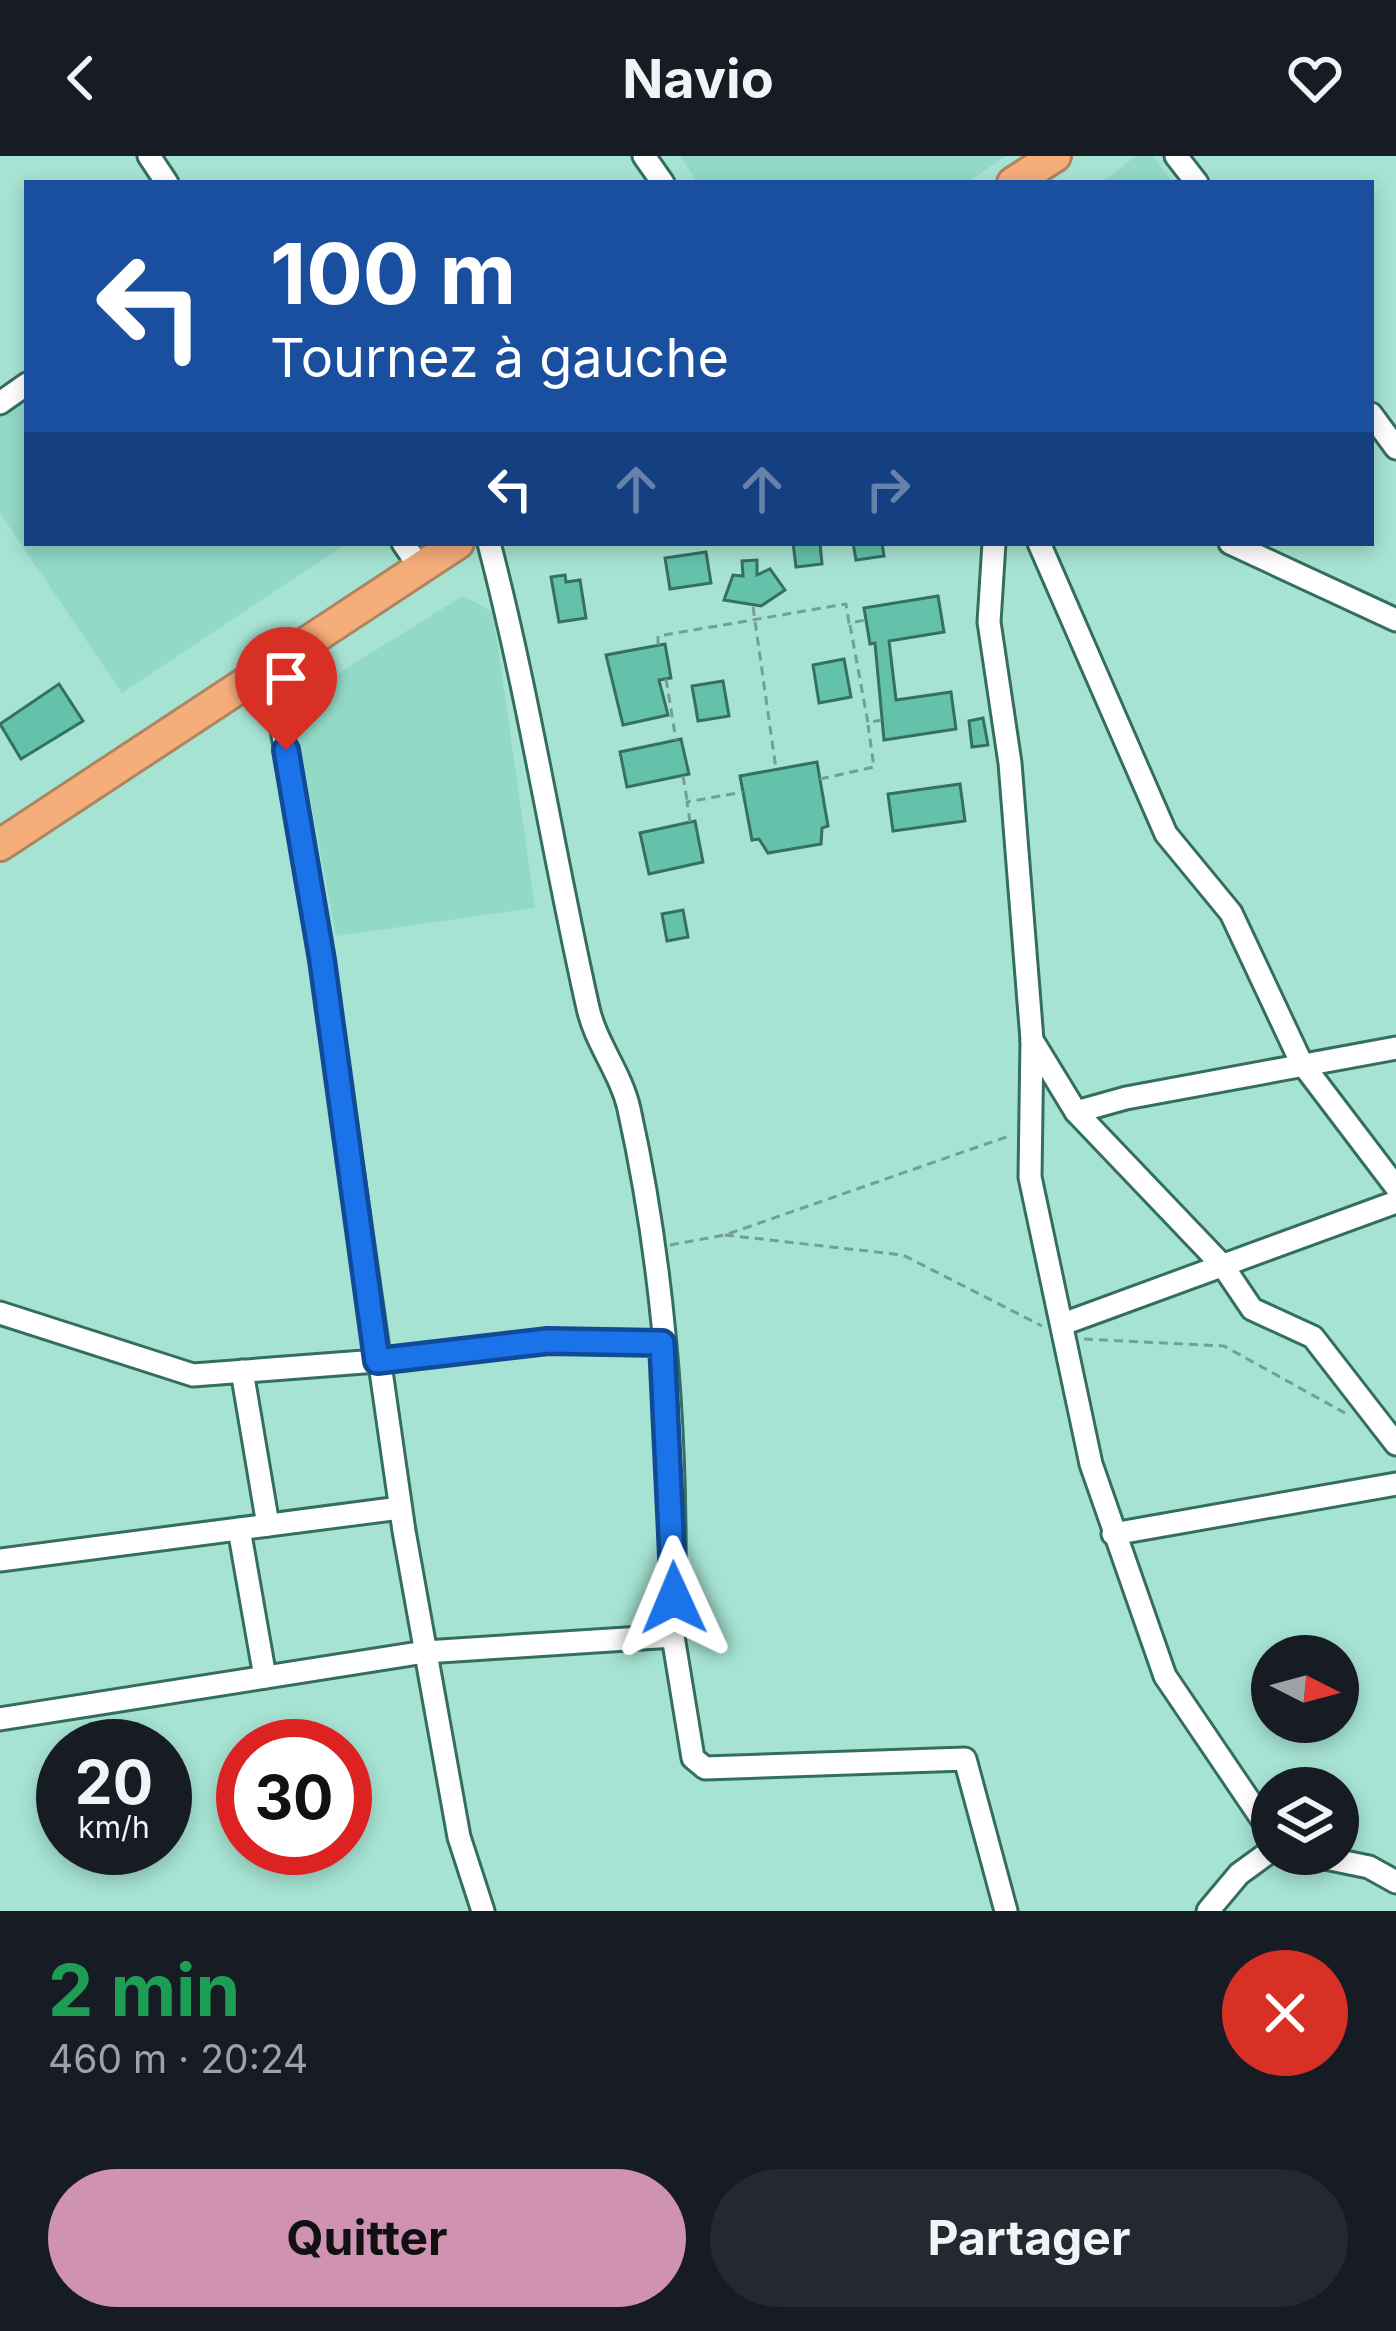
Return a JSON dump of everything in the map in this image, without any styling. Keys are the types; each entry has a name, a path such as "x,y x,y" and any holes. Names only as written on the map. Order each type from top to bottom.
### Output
{"highway":[{"path":"1018,180 1054,156"},
{"path":"0,844 271,666 412,556 447,546"}],"street":[{"path":"1176,156 1195,180"},
{"path":"1374,419 1396,448"},
{"path":"490,546 546,789 589,1014 628,1105 662,1343 671,1445 673,1636 693,1758 706,1768 965,1760 1006,1911"},
{"path":"994,546 989,622 1010,764 1032,1040 1028,1130 1034,1197 1091,1464 1113,1534 1165,1676 1251,1803"},
{"path":"1040,546 1166,834 1231,913 1301,1062 1396,1187"},
{"path":"1236,546 1396,620"},
{"path":"271,666 322,960 400,1508 459,1837 483,1911"},
{"path":"1032,1040 1076,1112 1223,1266 1252,1309 1300,1328 1326,1351 1396,1444"},
{"path":"1076,1112 1301,1062 1396,1048"},
{"path":"1063,1324 1396,1202"},
{"path":"0,1313 193,1375 377,1361 548,1341 662,1343"},
{"path":"242,1371 268,1525"},
{"path":"1113,1534 1396,1484"},
{"path":"0,1560 400,1508"},
{"path":"238,1529 265,1677"},
{"path":"0,1719 425,1652 673,1636"},
{"path":"1208,1911 1251,1865"},
{"path":"1359,1865 1396,1882"}],"path":[{"path":"658,645 658,636 846,604 874,767 820,779"},
{"path":"753,607 776,769"},
{"path":"849,623 866,620"},
{"path":"666,679 676,740"},
{"path":"868,723 881,720"},
{"path":"683,776 690,821"},
{"path":"687,802 743,792"},
{"path":"651,1249 725,1235 1028,1130"}],"shaded area":[{"path":"680,156 1006,156 970,180 696,180"},
{"path":"1136,156 1153,156 1171,180 1105,180"},
{"path":"24,401 24,546 342,546 122,693 0,513 0,417"},
{"path":"463,596 493,612 535,908 336,936 292,702"}],"building":[{"path":"793,546 820,546 822,564 796,567"},
{"path":"854,546 882,546 884,556 856,560"},
{"path":"706,552 711,583 670,589 665,558"},
{"path":"757,560 757,575 770,569 785,590 761,606 724,600 733,575 743,576 742,561"},
{"path":"565,575 566,582 580,580 586,618 559,622 551,577"},
{"path":"938,596 944,632 889,641 896,700 951,692 956,729 884,740 875,643 870,644 864,608"},
{"path":"665,644 671,678 659,680 668,715 623,725 606,655"},
{"path":"844,659 851,697 819,703 813,665"},
{"path":"723,681 729,716 698,721 692,686"},
{"path":"59,684 83,721 21,759 0,724"},
{"path":"983,718 988,745 972,747 969,721"},
{"path":"681,739 689,774 627,787 620,752"},
{"path":"817,762 828,826 822,828 821,844 768,853 759,839 752,840 740,776"},
{"path":"960,784 965,821 893,831 888,794"},
{"path":"695,821 703,862 649,874 640,833"},
{"path":"683,910 688,937 667,941 662,914"}],"route":[{"path":"286,750 322,960 377,1361 548,1341 662,1343 671,1445 674,1598"}]}
